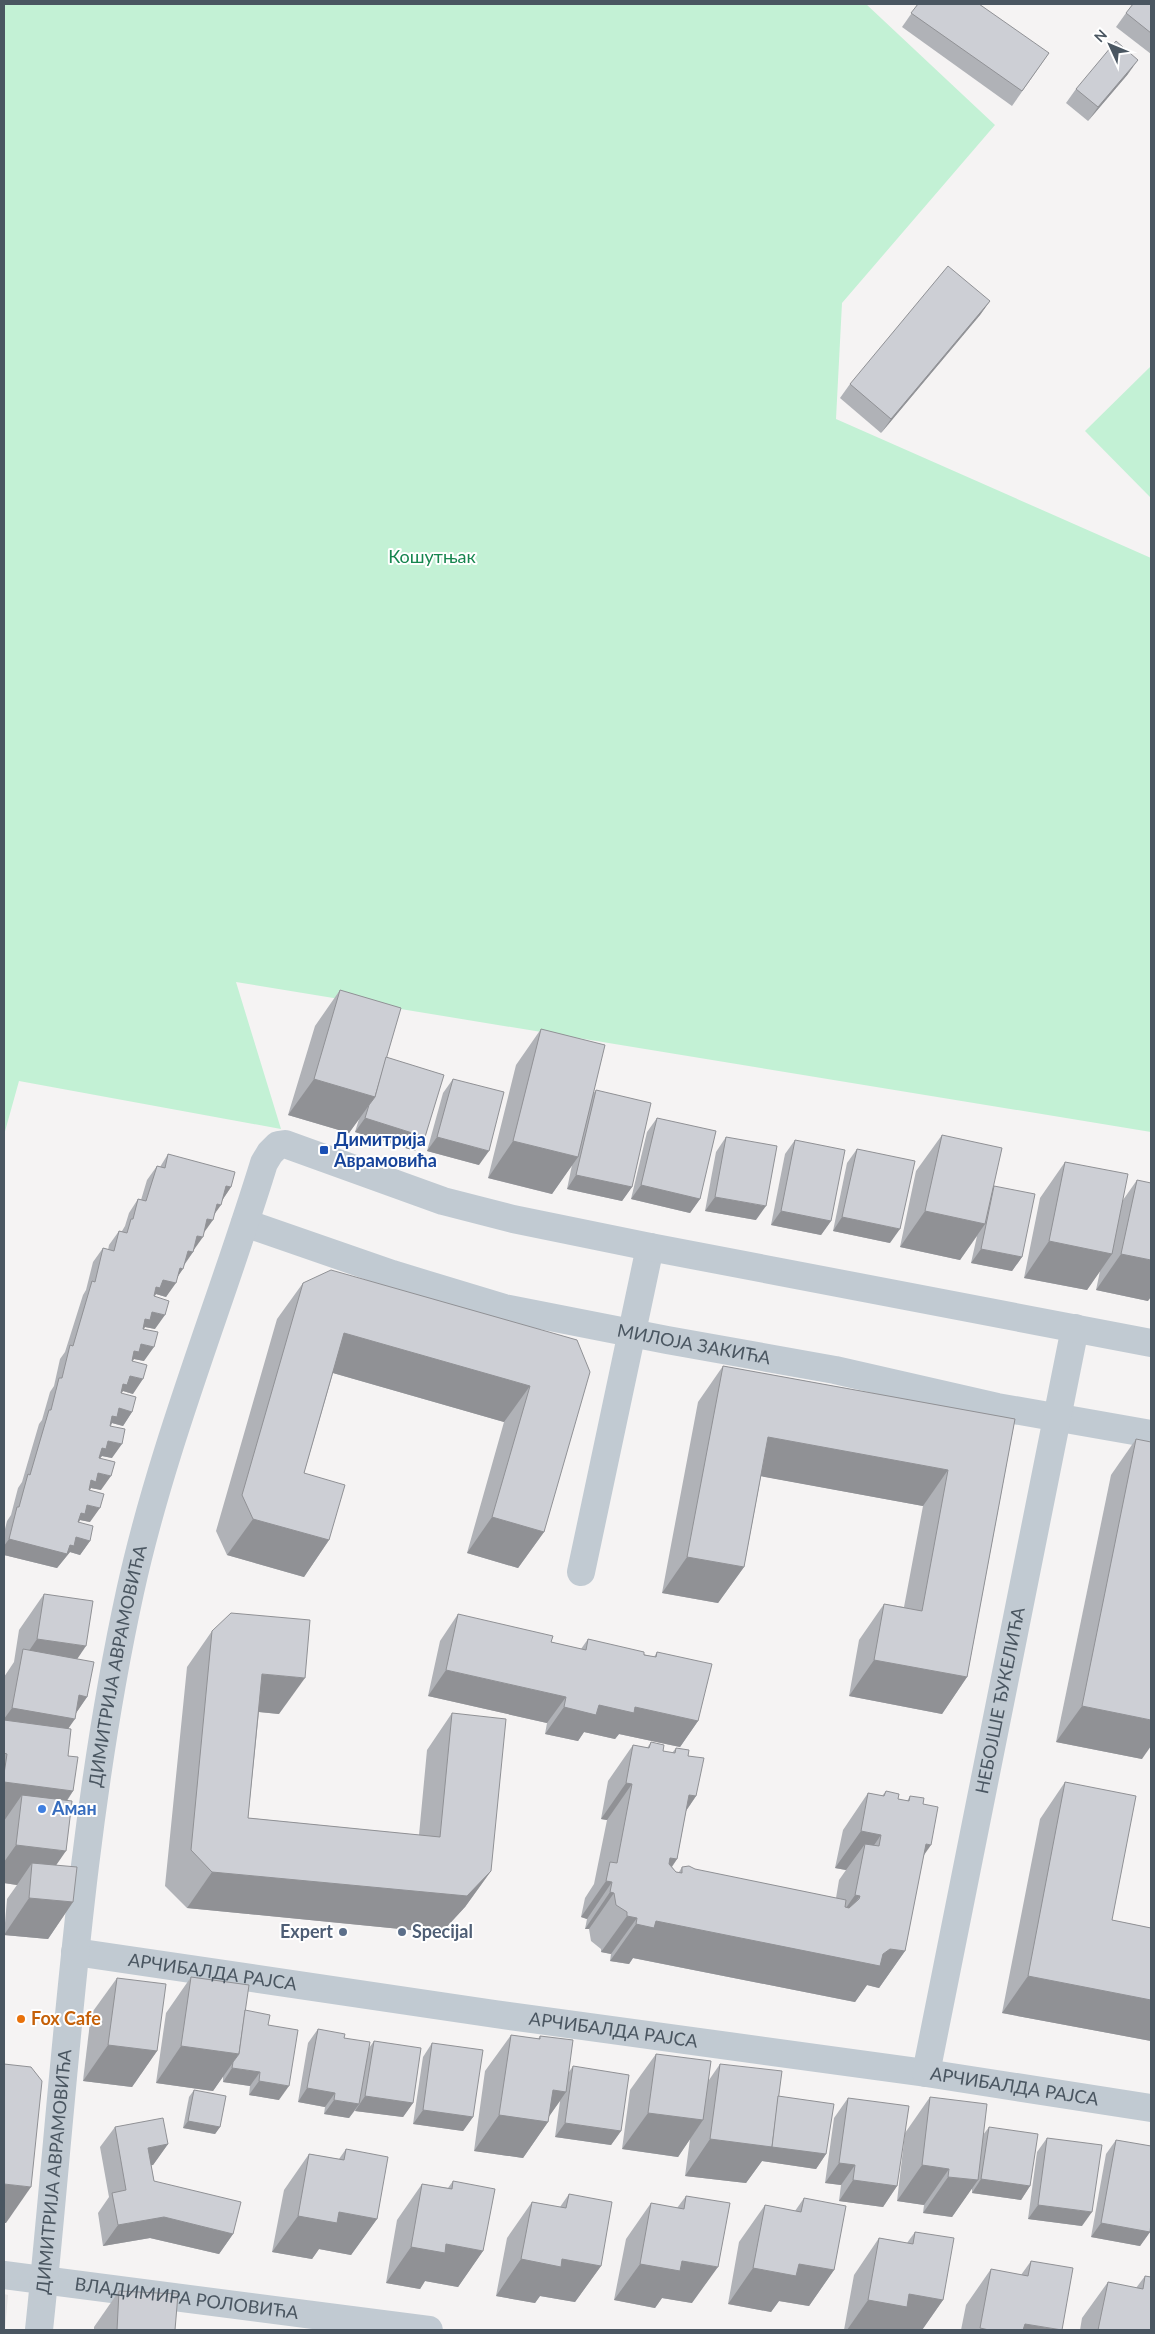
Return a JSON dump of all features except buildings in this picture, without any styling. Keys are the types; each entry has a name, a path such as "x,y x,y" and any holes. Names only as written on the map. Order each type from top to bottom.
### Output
{"street":[{"name":"ДИМИТРИЈА АВРАМОВИЋА","path":"40,2330 75,1952 95,1787 116,1661 130,1589 154,1499 264,1163 278,1145 285,1144 443,1201 513,1219 650,1247"},
{"name":"МИЛОЈА ЗАКИЋА","path":"245,1223 392,1274 504,1308 836,1370 998,1407 1151,1434"},
{"path":"581,1572 650,1247 1151,1343"},
{"name":"НЕБОЈШЕ ЂУКЕЛИЋА","path":"926,2074 991,1754 1055,1417 1075,1328"},
{"name":"АРЧИБАЛДА РАЈСА","path":"75,1952 1151,2108"},
{"name":"ВЛАДИМИРА РОЛОВИЋА","path":"4,2275 429,2330"}],"shaded area":[{"path":"4,2294 8,2295 5,2330 4,2330"}],"green space":[{"name":"Кошутњак","path":"4,4 866,4 995,125 842,303 836,419 1151,558 1151,1132 236,982 281,1129 19,1081 4,1135"},
{"path":"1151,366 1151,498 1085,431"}],"place":[{"name":"Димитрија Аврамовића","path":"324,1150"},
{"name":"Аман","path":"42,1809"},
{"name":"Expert","path":"343,1932"},
{"name":"Specijal","path":"402,1932"},
{"name":"Fox Cafe","path":"21,2019"}]}
